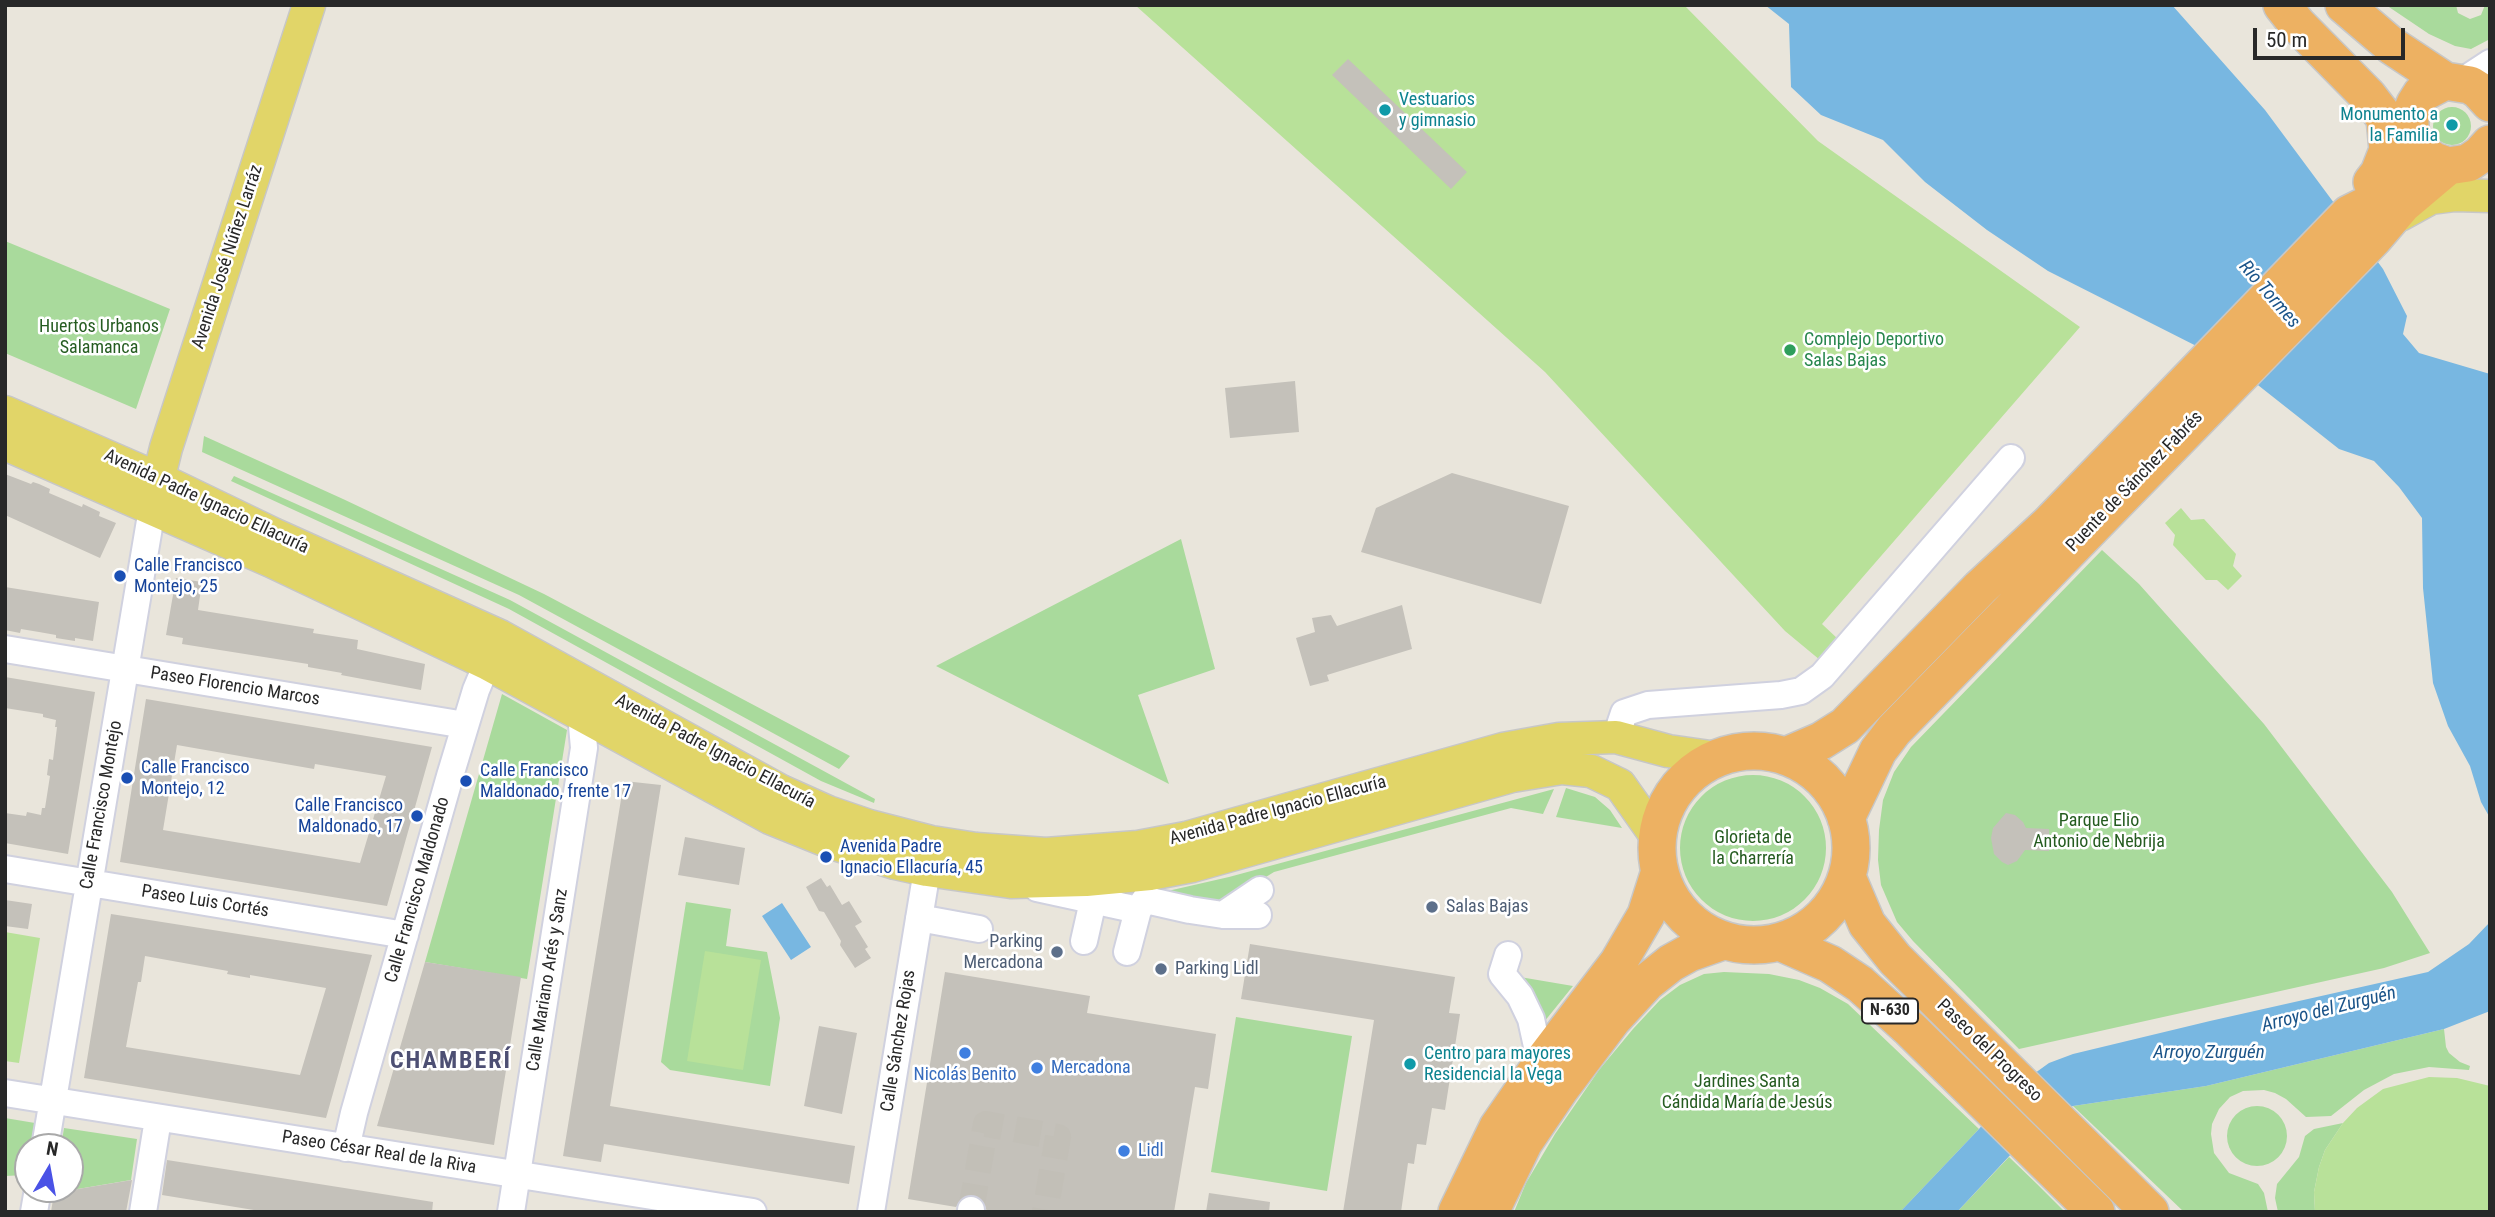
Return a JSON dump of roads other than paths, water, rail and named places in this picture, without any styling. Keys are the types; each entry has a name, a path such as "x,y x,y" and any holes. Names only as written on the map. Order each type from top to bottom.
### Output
{"highway":[{"path":"2282,5 2297,24 2368,96 2385,118 2388,150 2379,173 2370,213"},
{"path":"2303,5 2380,78 2428,157 2450,166"},
{"path":"2344,5 2392,46 2465,75 2490,103"},
{"name":"Puente de Sánchez Fabrés","path":"1846,818 1878,751 2060,536 2370,213 2402,167 2412,129 2414,104 2422,93 2465,75"},
{"name":"Puente de Sánchez Fabrés","path":"2370,213 2410,197 2450,166 2468,163 2490,144"},
{"name":"Puente de Sánchez Fabrés","path":"1786,756 1821,741 1845,726 1980,588 2060,536"},
{"name":"N-630","path":"1763,751 1786,756 1812,770 1833,791 1846,818 1850,837 1851,857 1847,877 1837,899 1822,918 1803,932 1780,942 1752,946 1723,941 1694,926 1672,903 1659,874 1656,836 1666,804 1687,776 1717,758 1740,752 1763,751"},
{"name":"N-630","path":"1457,1212 1498,1128 1547,1056 1618,963 1646,915 1659,874"},
{"name":"Paseo del Progreso","path":"1847,877 1867,923 1881,943 2150,1212"},
{"name":"N-630","path":"1490,1212 1524,1142 1612,1020 1647,982 1671,963 1689,953 1723,941"},
{"name":"N-630","path":"1780,942 1830,964 1860,984 2096,1212"}],"main road":[{"name":"Avenida José Núñez Larráz","path":"152,509 166,448 309,5"},
{"path":"2450,166 2490,194"},
{"path":"2370,213 2431,198 2490,194"},
{"name":"Avenida Padre Ignacio Ellacuría","path":"5,412 159,479 273,534 500,636 781,791 828,812 869,826 931,842 998,851 1075,853 1150,844 1185,838 1503,750 1559,739 1616,737 1668,751 1717,758"},
{"name":"Avenida Padre Ignacio Ellacuría","path":"5,444 271,561 486,663 770,818 851,850 927,870 1011,882 1086,880 1145,895 1192,866 1511,776 1562,768 1591,771 1620,785 1656,836"}],"street":[{"path":"1616,737 1624,713 1648,705 1801,691 1822,677 2011,458"},
{"name":"Calle Francisco Montejo","path":"47,1133 152,509"},
{"name":"Calle Francisco Maldonado","path":"346,1148 465,726 486,663 500,636"},
{"name":"Paseo Florencio Marcos","path":"5,649 465,726"},
{"name":"Calle Mariano Arés y Sanz","path":"511,1212 584,748 581,714"},
{"path":"584,748 597,736 614,732"},
{"name":"Paseo Luis Cortés","path":"5,869 405,935"},
{"name":"Calle Sánchez Rojas","path":"871,1212 927,870"},
{"name":"Avenida Padre Ignacio Ellacuría","path":"1011,882 1093,901 1145,895"},
{"path":"1127,953 1145,895 1190,910 1223,915 1259,902"},
{"path":"1084,941 1093,901"},
{"path":"919,918 979,929"},
{"path":"1508,955 1502,974 1520,996 1531,1019 1538,1051 1547,1056"},
{"name":"Paseo César Real de la Riva","path":"5,1093 753,1212"},
{"path":"143,1212 158,1119"}],"water":[{"name":"Río Tormes","path":"1765,5 2172,5 2265,110 2383,269 2407,316 2403,334 2419,353 2490,374 2490,818 2481,802 2470,766 2448,726 2433,683 2423,588 2422,518 2399,487 2374,461 2339,449 2230,363 2048,271 1987,230 1925,182 1883,140 1821,115 1791,87 1789,24"},
{"path":"782,903 811,947 791,960 762,916"},
{"name":"Arroyo Zurguén","path":"2490,922 2490,1011 2444,1029 2206,1086 2073,1106 2042,1121 1957,1212 1900,1212 1979,1129 2010,1091 2049,1063 2073,1054 2210,1021 2428,972 2469,944"}],"tunnel":[{"path":"971,1210 986,1124 1058,1137 1045,1212"}],"place":[{"name":"Vestuarios y gimnasio","path":"1385,110"},
{"name":"Monumento a la Familia","path":"2452,125"},
{"name":"Complejo Deportivo Salas Bajas","path":"1790,350"},
{"name":"Calle Francisco Montejo, 25","path":"120,576"},
{"name":"Calle Francisco Montejo, 12","path":"127,778"},
{"name":"Calle Francisco Maldonado, frente 17","path":"466,781"},
{"name":"Calle Francisco Maldonado, 17","path":"417,816"},
{"name":"Avenida Padre Ignacio Ellacuría, 45","path":"826,857"},
{"name":"Salas Bajas","path":"1432,907"},
{"name":"Parking Mercadona","path":"1057,952"},
{"name":"Parking Lidl","path":"1161,969"},
{"name":"Nicolás Benito","path":"965,1053"},
{"name":"Centro para mayores Residencial la Vega","path":"1410,1064"},
{"name":"Mercadona","path":"1037,1068"},
{"name":"Lidl","path":"1124,1151"}],"district":[{"name":"CHAMBERÍ","path":"451,1062"}],"park label":[{"name":"Huertos Urbanos Salamanca","path":"99,337"},
{"name":"Parque Elio Antonio de Nebrija","path":"2099,831"},
{"name":"Glorieta de la Charrería","path":"1753,848"},
{"name":"Jardines Santa Cándida María de Jesús","path":"1747,1092"}],"water label":[{"name":"Arroyo del Zurguén","path":"2329,1010"}]}
